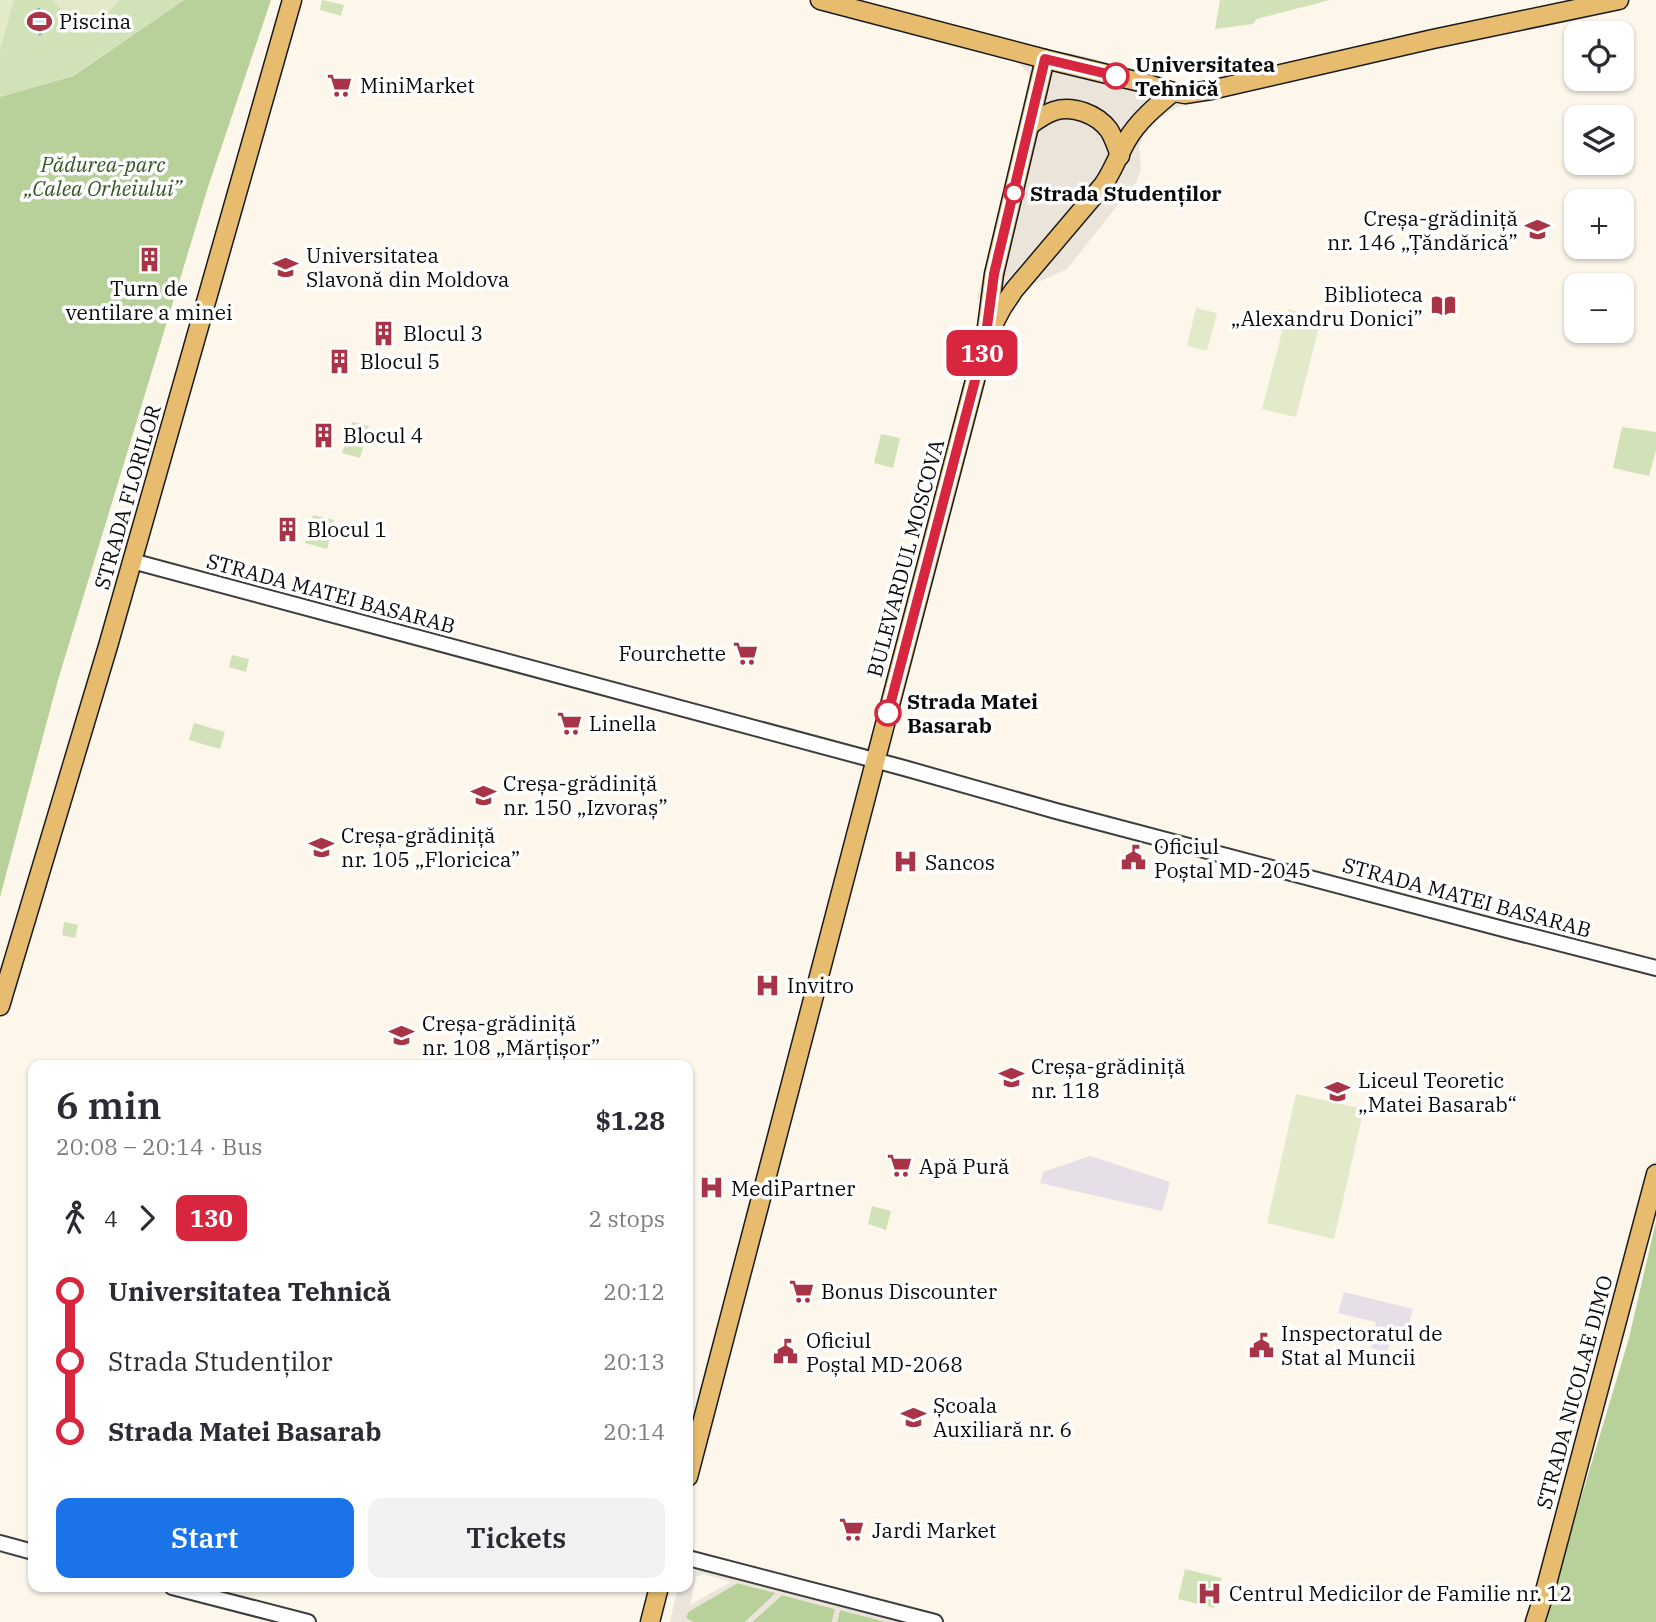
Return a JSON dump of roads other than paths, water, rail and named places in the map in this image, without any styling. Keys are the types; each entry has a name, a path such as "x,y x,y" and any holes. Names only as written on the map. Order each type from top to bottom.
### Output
{"main road":[{"name":"STRADA FLORILOR","path":"0,1006 132,561 292,0"},
{"path":"820,0 1185,94 1619,0"},
{"name":"BULEVARDUL MOSCOVA","path":"693,1458 985,342 991,290 1045,59"},
{"name":"BULEVARDUL MOSCOVA","path":"985,342 1002,308 1103,185 1136,127 1173,92"},
{"path":"1030,125 1045,114 1058,109 1087,113 1100,120 1109,131 1120,156"},
{"path":"998,257 1008,272 1028,274"},
{"name":"STRADA NICOLAE DIMO","path":"1535,1622 1656,1174"},
{"path":"650,1622 658,1592"}],"street":[{"name":"STRADA MATEI BASARAB","path":"132,561 1056,811 1656,968"},
{"path":"0,1543 28,1551"},
{"path":"693,1559 935,1622"},
{"path":"191,1592 308,1622"}],"water":[{"name":"Piscina","path":"39,9 50,27 40,34 29,15"}],"place":[{"name":"Piscina","path":"39,21"},
{"name":"Universitatea Tehnică","path":"1116,76"},
{"name":"MiniMarket","path":"340,85"},
{"name":"Strada Studenților","path":"1014,193"},
{"name":"Creșa-grădiniță nr. 146 „Țăndărică”","path":"1538,230"},
{"name":"Turn de ventilare a minei","path":"149,259"},
{"name":"Universitatea Slavonă din Moldova","path":"286,267"},
{"name":"Biblioteca „Alexandru Donici”","path":"1443,306"},
{"name":"Blocul 3","path":"383,333"},
{"name":"Blocul 5","path":"340,361"},
{"name":"Blocul 4","path":"323,435"},
{"name":"Blocul 1","path":"287,529"},
{"name":"Fourchette","path":"746,653"},
{"name":"Strada Matei Basarab","path":"888,713"},
{"name":"Linella","path":"569,723"},
{"name":"Creșa-grădiniță nr. 150 „Izvoraș”","path":"483,795"},
{"name":"Creșa-grădiniță nr. 105 „Floricica”","path":"321,847"},
{"name":"Oficiul Poștal MD-2045","path":"1134,858"},
{"name":"Sancos","path":"905,862"},
{"name":"Invitro","path":"767,985"},
{"name":"Creșa-grădiniță nr. 108 „Mărțișor”","path":"402,1035"},
{"name":"Creșa-grădiniță nr. 118","path":"1011,1078"},
{"name":"Liceul Teoretic „Matei Basarab“","path":"1338,1092"},
{"name":"Apă Pură","path":"899,1166"},
{"name":"MediPartner","path":"711,1188"},
{"name":"Bonus Discounter","path":"801,1291"},
{"name":"Inspectoratul de Stat al Muncii","path":"1261,1345"},
{"name":"Oficiul Poștal MD-2068","path":"786,1352"},
{"name":"Școala Auxiliară nr. 6","path":"913,1417"},
{"name":"Jardi Market","path":"852,1530"},
{"name":"Centrul Medicilor de Familie nr. 12","path":"1209,1593"}],"park label":[{"name":"Pădurea-parc „Calea Orheiului”","path":"103,176"}]}
